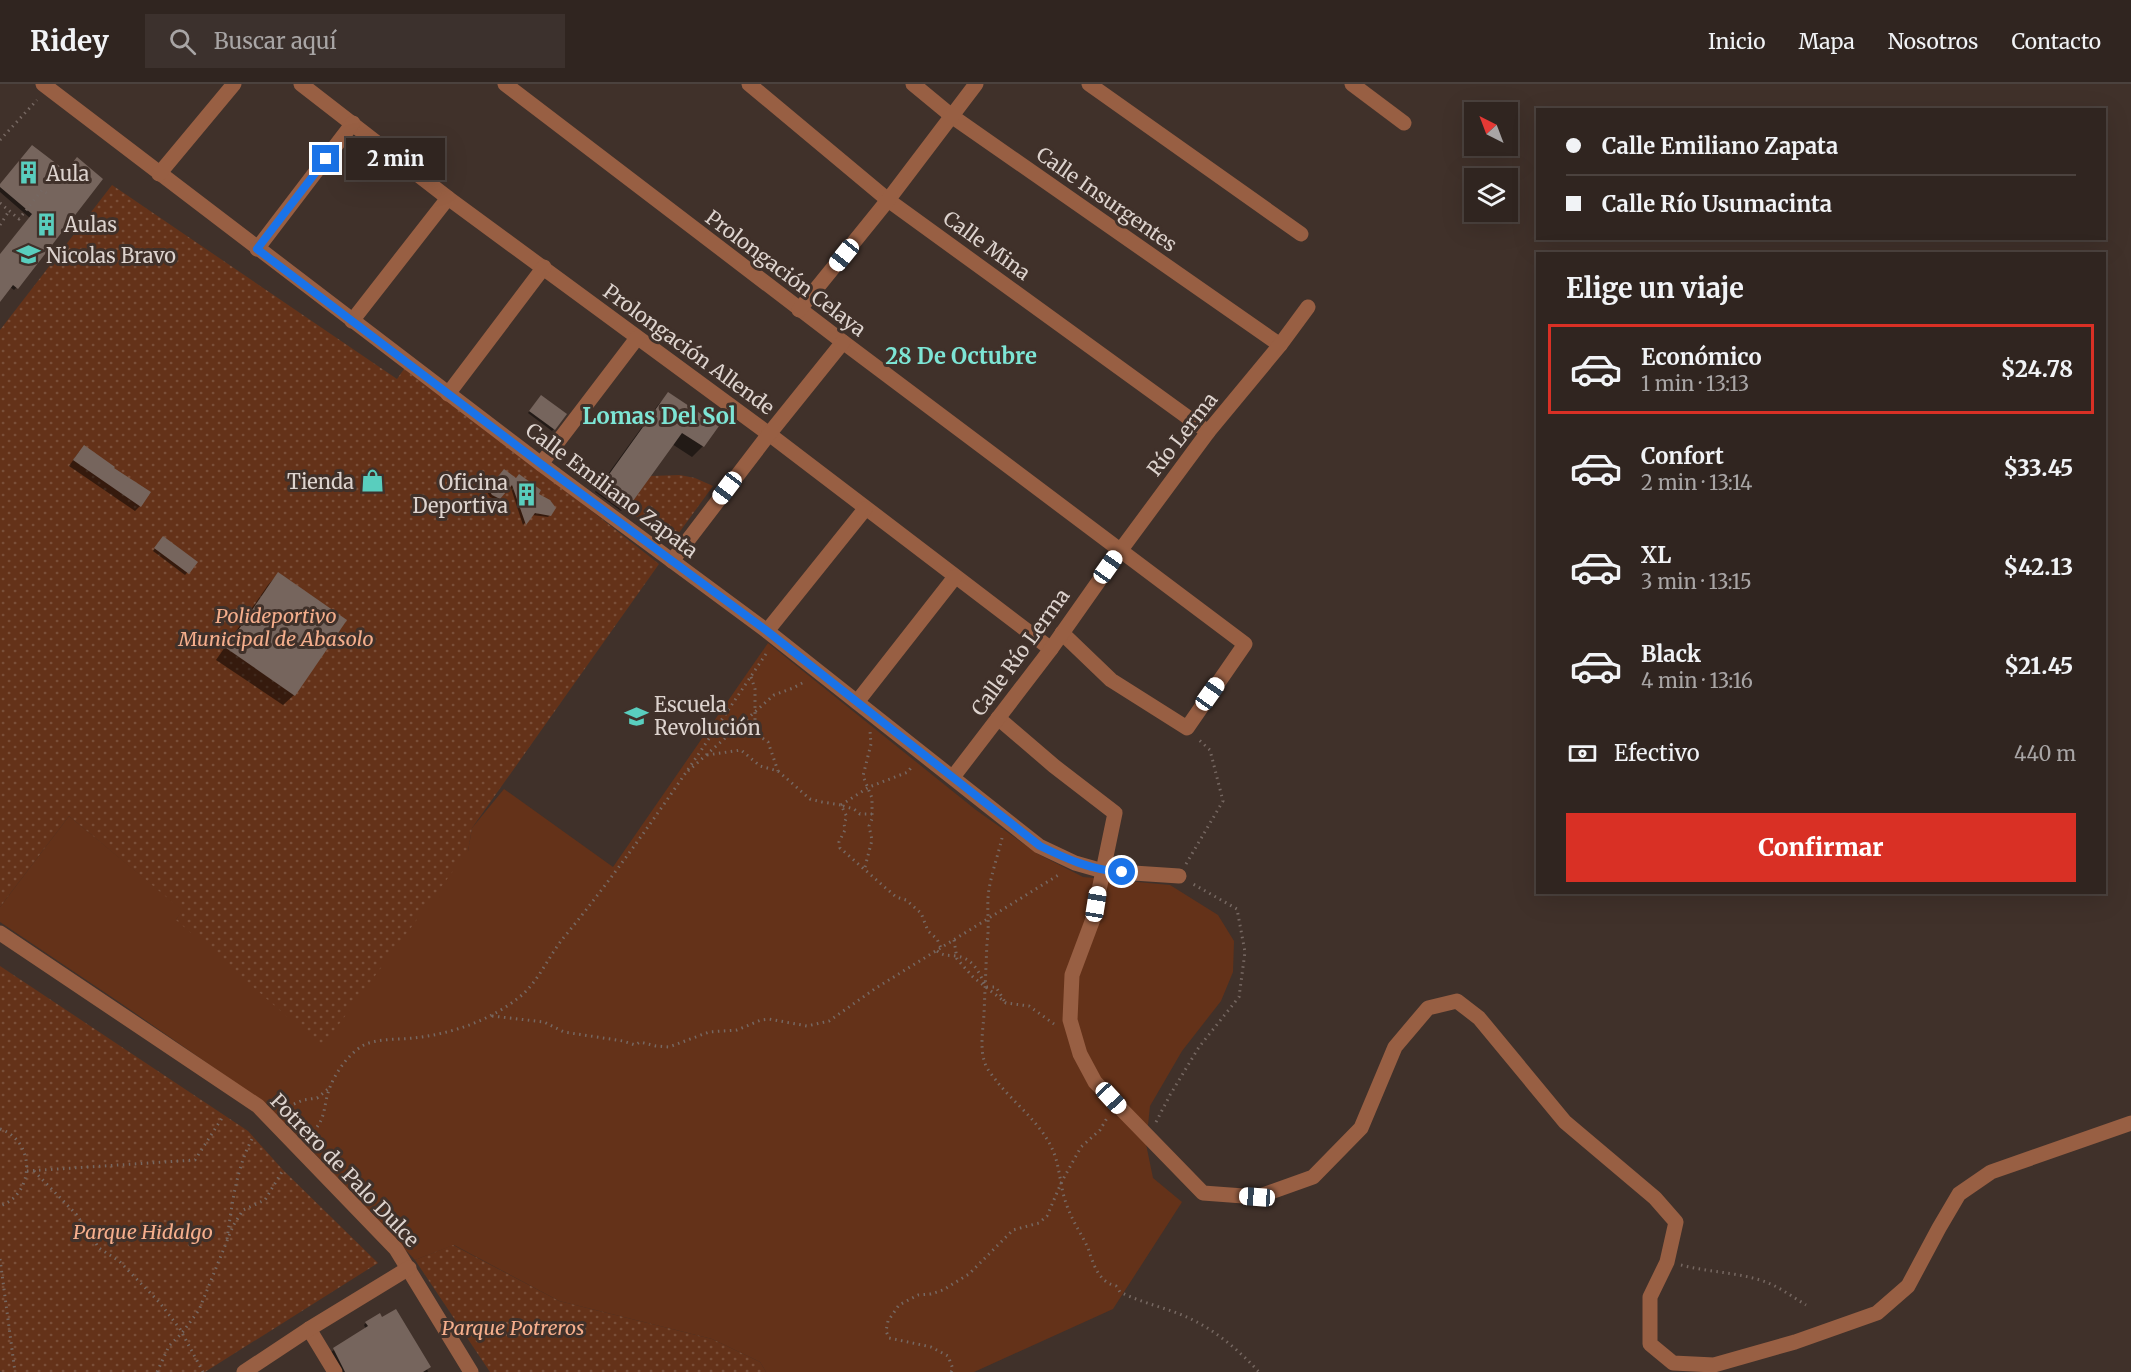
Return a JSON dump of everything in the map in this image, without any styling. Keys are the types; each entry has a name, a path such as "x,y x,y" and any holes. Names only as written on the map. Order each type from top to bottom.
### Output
{"street":[{"path":"159,174 234,84"},
{"name":"Prolongación Allende","path":"301,84 448,198 769,434 1050,649"},
{"name":"Prolongación Celaya","path":"505,84 800,310 1245,644 1187,728"},
{"name":"Calle Mina","path":"748,84 888,200 1208,432"},
{"name":"Calle Insurgentes","path":"913,84 952,117 1280,345"},
{"path":"800,310 888,200 976,84"},
{"path":"1089,84 1301,234"},
{"path":"1352,84 1404,123"},
{"name":"Calle Emiliano Zapata","path":"43,89 771,634 1040,846 1075,863 1102,871 1179,876"},
{"path":"257,249 353,123"},
{"path":"352,321 448,198"},
{"path":"448,394 544,267"},
{"name":"Río Lerma","path":"1120,551 1208,432 1280,345 1308,307"},
{"path":"541,464 637,338"},
{"path":"672,561 843,342"},
{"path":"771,634 865,509"},
{"name":"Calle Río Lerma","path":"953,777 1062,633 1120,551"},
{"path":"857,702 955,577"},
{"path":"1062,633 1111,680 1187,728"},
{"path":"998,718 1054,766 1115,813 1094,919 1072,975 1070,1020 1080,1054 1095,1082 1203,1193 1257,1197 1313,1177 1361,1128 1395,1047 1428,1008 1457,1001 1479,1017 1565,1122 1655,1198 1676,1222 1668,1262 1650,1297 1650,1344 1673,1363 1714,1365 1795,1342 1877,1313 1908,1286 1959,1194 1991,1172 2131,1123"},
{"name":"Potrero de Palo Dulce","path":"0,933 258,1106 396,1249 471,1372"},
{"path":"244,1372 409,1268"},
{"path":"309,1329 335,1372"}],"path":[{"path":"0,140 43,89"},
{"path":"0,203 19,219 42,190 48,194"},
{"path":"0,225 9,211"},
{"path":"304,1142 322,1123 330,1087 342,1066 365,1045 392,1038 431,1035 456,1029 490,1016 521,995 534,983 565,936 612,878 770,650 771,634"},
{"path":"684,774 774,695 794,688 821,673"},
{"path":"751,677 755,689 755,732 768,742 778,771"},
{"path":"865,867 872,844 869,826 872,798 863,772 871,744 870,729 875,716"},
{"path":"1149,1137 1170,1095 1199,1047 1239,998 1245,952 1237,909 1179,876 1223,801 1210,750 1187,728"},
{"path":"707,755 741,750 760,766 778,771 810,799 841,804 860,814 872,814"},
{"path":"841,804 869,788 908,772 914,762 926,756"},
{"path":"841,804 847,817 844,823 845,830 839,842 840,848 865,867 896,897 906,900 921,913 928,931 937,939 941,948"},
{"path":"1007,820 989,889 982,1038 984,1059 994,1078 1045,1136 1055,1157 1066,1204 1091,1260 1108,1284 1116,1286 1120,1292 1131,1297 1179,1313 1212,1330 1235,1347 1259,1372"},
{"path":"490,1016 544,1022 569,1034 623,1041 635,1045 640,1042 669,1047 709,1032 737,1030 761,1020 778,1020 807,1026 830,1021 876,988 988,920 1075,863"},
{"path":"954,940 957,959 973,977 1006,1003 1029,1006 1058,1027 1074,1034"},
{"path":"937,951 941,955 968,960 975,967 986,987"},
{"path":"279,1111 303,1100 317,1098 330,1087"},
{"path":"951,1372 953,1369 948,1356 931,1347 889,1338 886,1331 892,1312 909,1298 943,1290 969,1274 1013,1230 1039,1223 1047,1216 1062,1181 1081,1147 1100,1130 1106,1121 1111,1098"},
{"path":"27,1171 195,1160 224,1115"},
{"path":"0,1129 15,1137 27,1159 24,1184 17,1196 0,1206"},
{"path":"226,1244 232,1203 245,1152 253,1137"},
{"path":"157,1372 169,1346 199,1310 233,1226 243,1210 265,1200 283,1170"},
{"path":"34,1171 76,1215 99,1248 120,1261 160,1303 182,1333 203,1372"},
{"path":"0,1259 15,1372"},
{"path":"1668,1262 1701,1271 1739,1275 1762,1281 1806,1305"}],"green space":[{"name":"Polideportivo Municipal de Abasolo","path":"112,185 397,379 404,369 528,461 659,564 472,828 468,851 322,1047 176,920 182,910 69,816 0,907 0,330"},
{"path":"680,475 695,478 713,486 673,541 626,510 650,476"},
{"path":"768,643 976,810 1038,854 1083,877 1170,885 1218,915 1234,941 1233,972 1221,1001 1182,1051 1150,1106 1146,1144 1153,1178 1182,1202 1113,1309 974,1372 766,1372 760,1362 712,1339 559,1301 454,1245 415,1260 304,1142 259,1099 0,922 0,907 69,816 183,910 176,920 468,851 472,828 504,789 613,867"},
{"name":"Parque Hidalgo","path":"0,966 248,1131 283,1170 378,1263 205,1372 0,1371"},
{"name":"Parque Potreros","path":"453,1245 559,1301 712,1339 760,1362 766,1372 490,1372 415,1260"}],"building":[{"name":"Aulas","path":"32,145 66,171 77,157 103,179 18,289 13,285 0,302 0,254 32,214 0,187 0,184"},
{"path":"668,392 719,426 704,447 682,433 633,501 605,480"},
{"path":"541,395 567,414 555,430 529,411"},
{"path":"84,445 151,492 141,507 73,460"},
{"name":"Oficina Deportiva","path":"504,469 516,478 519,474 541,490 539,494 550,500 556,508 551,516 535,513 526,525 512,485 500,499 492,495 488,489"},
{"path":"163,536 198,562 189,574 154,548"},
{"path":"278,572 347,620 295,696 226,648"},
{"path":"396,1309 431,1367 423,1372 345,1372 333,1348 368,1326 365,1322 380,1313 382,1317"}],"place":[{"name":"Aula","path":"28,173"},
{"name":"Aulas","path":"46,224"},
{"name":"Nicolas Bravo","path":"28,255"},
{"name":"Tienda","path":"372,481"},
{"name":"Oficina Deportiva","path":"526,494"},
{"name":"Escuela Revolución","path":"636,716"}],"district":[{"name":"28 De Octubre","path":"961,356"},
{"name":"Lomas Del Sol","path":"659,416"}],"route":[{"path":"326,159 257,249 541,464 767,631 1040,846 1075,863 1102,871 1122,872"}]}
